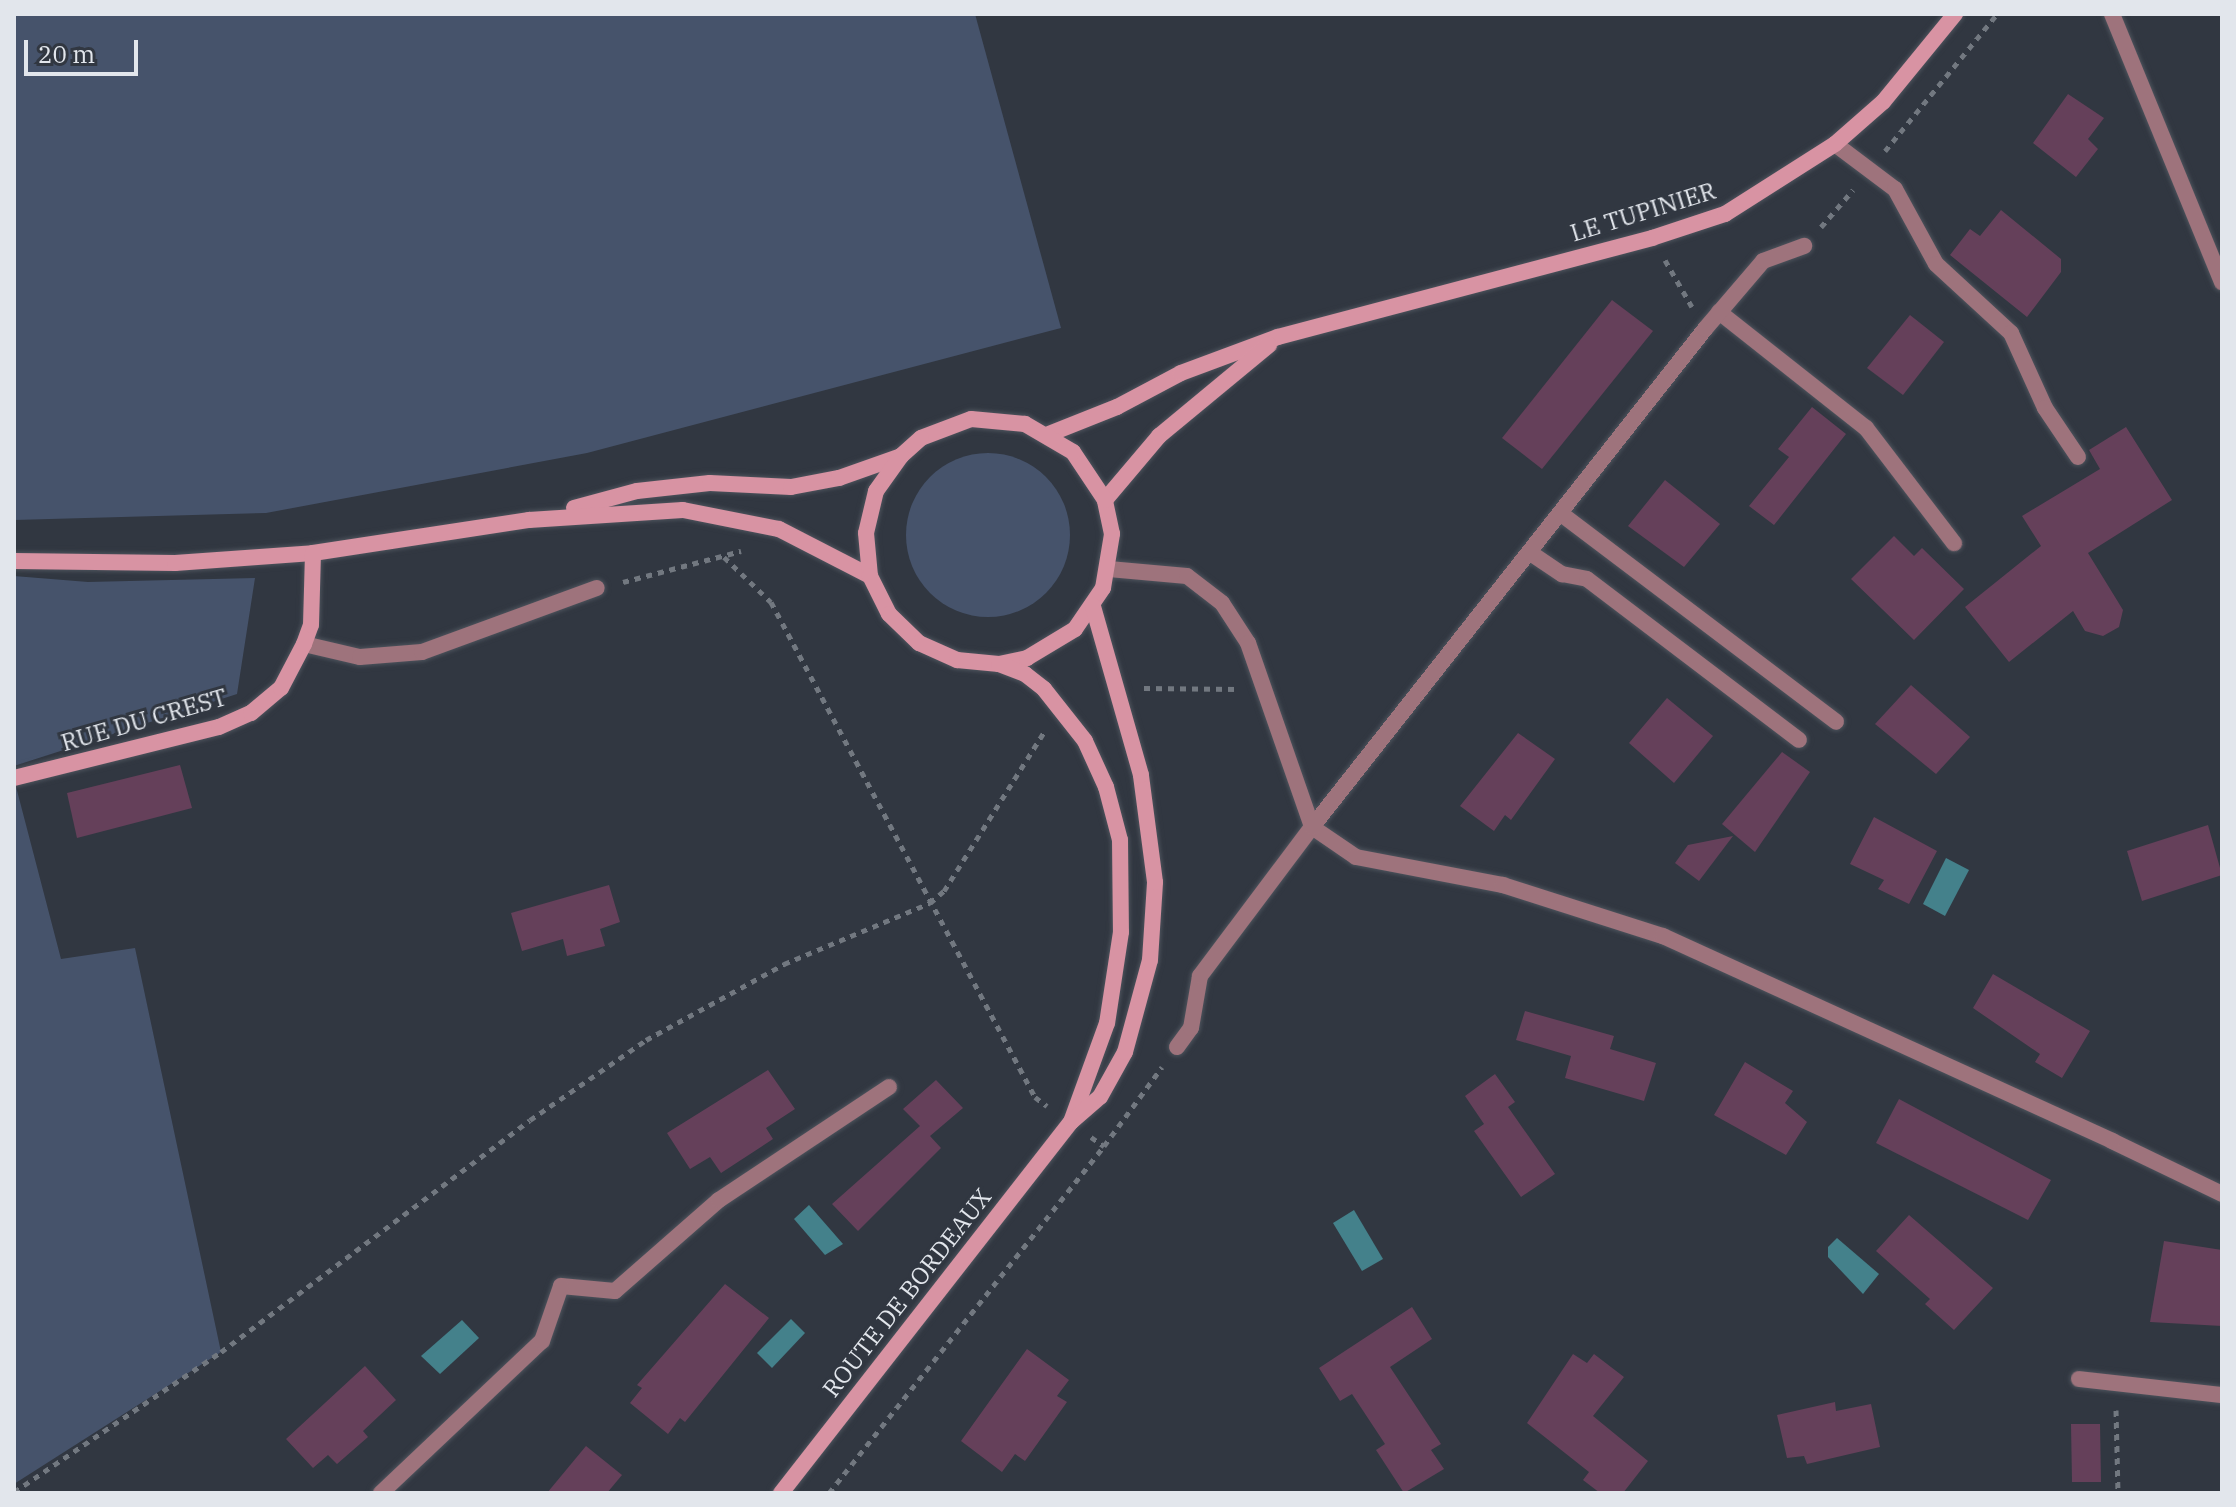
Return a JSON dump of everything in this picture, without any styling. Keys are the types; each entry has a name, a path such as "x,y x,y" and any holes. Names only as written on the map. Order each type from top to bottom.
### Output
{"main road":[{"name":"LE TUPINIER","path":"1049,434 1117,407 1181,373 1278,337 1652,238 1725,214 1835,144 1883,102 1955,14"},
{"path":"1105,500 1159,436 1278,337"},
{"path":"971,419 998,419 1049,434 1073,452 1105,500 1112,534 1109,569 1093,606 1053,646 999,664 957,660 919,643 889,614 870,576 866,533 876,491 901,456 921,438 971,419"},
{"path":"529,520 637,491 710,483 791,487 839,478 901,456"},
{"path":"14,561 175,563 313,553 529,520 683,510 779,529 870,576"},
{"name":"RUE DU CREST","path":"14,778 219,727 251,713 281,688 304,644 311,625 313,553"},
{"name":"ROUTE DE BORDEAUX","path":"781,1493 1071,1122 1100,1097 1125,1052 1150,960 1153,846 1119,692 1093,606"},
{"name":"ROUTE DE BORDEAUX","path":"999,664 1025,674 1062,710 1085,741 1106,787 1120,840 1122,897 1110,1009 1071,1122"}],"street":[{"path":"2112,14 2222,282"},
{"path":"1835,144 1895,189 1936,264 2011,333 2045,408 2078,457"},
{"path":"1177,1047 1191,1028 1200,976 1312,827 1719,312 1763,261 1804,246"},
{"path":"1719,312 1866,428 1954,543"},
{"path":"1560,513 1836,722"},
{"path":"1529,552 1562,574 1587,579 1799,740"},
{"path":"1109,569 1187,576 1222,603 1248,643 1260,689 1312,827 1356,857 1503,885 1663,936 2222,1194"},
{"path":"304,644 360,657 422,652 597,588"},
{"path":"381,1493 542,1341 561,1286 615,1291 719,1200 889,1087"},
{"path":"2079,1379 2222,1395"}],"path":[{"path":"1804,246 1997,14"},
{"path":"1652,238 1705,329"},
{"path":"597,588 724,557 779,529"},
{"path":"724,557 771,602 1035,1097 1104,1146"},
{"path":"1119,692 1260,689"},
{"path":"14,1492 221,1352 530,1120 646,1040 784,964 930,903 944,891 1062,710"},
{"path":"829,1493 1104,1146 1177,1047"},
{"path":"2116,1384 2118,1493"}],"shaded area":[{"path":"14,14 975,14 1061,328 587,453 266,513 14,520"},
{"path":"988,453 1019,460 1046,477 1063,504 1070,535 1063,566 1046,593 1019,610 988,617 957,610 930,593 913,566 906,535 913,504 930,477 957,460"},
{"path":"14,576 88,582 255,578 237,694 14,766"},
{"path":"14,779 61,959 135,948 221,1352 14,1484"},
{"path":"1946,858 1969,870 1945,916 1923,904"},
{"path":"809,1205 843,1244 825,1255 794,1219"},
{"path":"1354,1210 1383,1259 1362,1271 1333,1223"},
{"path":"1837,1238 1879,1274 1863,1294 1828,1257 1828,1247"},
{"path":"791,1319 805,1333 772,1368 757,1353"},
{"path":"462,1320 479,1338 440,1374 421,1356"}],"building":[{"path":"2068,94 2104,118 2088,139 2098,149 2076,177 2033,143"},
{"path":"2001,210 2061,259 2061,272 2027,317 1950,255 1970,229 1980,236"},
{"path":"1612,300 1653,331 1542,469 1502,438"},
{"path":"1910,315 1944,342 1903,395 1867,368"},
{"path":"1812,407 1846,434 1774,525 1749,506 1789,457 1778,449"},
{"path":"2126,427 2172,500 2088,553 2123,610 2119,627 2103,636 2085,631 2073,611 2009,662 1965,607 2041,546 2022,516 2100,469 2089,450"},
{"path":"1665,480 1720,524 1684,567 1628,526"},
{"path":"1894,536 1914,556 1922,548 1964,589 1914,640 1851,579"},
{"path":"1911,685 1970,737 1936,774 1875,724"},
{"path":"1667,698 1713,736 1674,783 1629,743"},
{"path":"1518,733 1555,759 1511,820 1505,815 1494,831 1460,806"},
{"path":"1782,752 1810,772 1755,852 1722,824"},
{"path":"180,765 192,808 77,838 67,793"},
{"path":"1874,817 1937,851 1909,904 1878,889 1884,880 1850,864"},
{"path":"2208,825 2222,875 2142,901 2127,851"},
{"path":"1733,836 1699,881 1675,863 1688,845"},
{"path":"609,885 620,922 600,929 605,946 567,956 563,939 522,951 511,913"},
{"path":"1993,974 2090,1031 2062,1078 2035,1062 2040,1054 1973,1008"},
{"path":"1525,1011 1614,1036 1610,1049 1656,1063 1644,1101 1565,1078 1571,1056 1516,1040"},
{"path":"1745,1062 1793,1091 1785,1103 1807,1122 1786,1155 1714,1115"},
{"path":"768,1070 795,1109 766,1128 773,1139 721,1173 710,1157 690,1169 667,1133"},
{"path":"1495,1074 1515,1102 1508,1107 1555,1174 1521,1197 1474,1131 1484,1124 1465,1096"},
{"path":"936,1080 963,1108 930,1136 941,1148 858,1231 832,1204 920,1126 903,1109"},
{"path":"1899,1099 2051,1180 2028,1220 1876,1143"},
{"path":"1909,1215 1993,1288 1954,1330 1925,1304 1930,1299 1876,1251"},
{"path":"2164,1241 2222,1250 2222,1326 2150,1322"},
{"path":"725,1284 769,1318 685,1422 680,1418 668,1434 630,1403 642,1388 637,1385"},
{"path":"1412,1307 1432,1339 1390,1367 1441,1444 1431,1450 1444,1469 1404,1493 1376,1450 1385,1444 1352,1394 1340,1401 1319,1368"},
{"path":"1027,1349 1069,1380 1057,1396 1067,1402 1025,1461 1015,1454 1002,1472 961,1441"},
{"path":"1573,1354 1587,1363 1594,1354 1624,1377 1593,1416 1648,1461 1623,1493 1600,1493 1583,1480 1589,1472 1527,1423"},
{"path":"365,1366 396,1400 363,1431 368,1437 337,1464 328,1455 313,1468 286,1439"},
{"path":"1835,1402 1836,1411 1871,1404 1880,1447 1807,1464 1804,1456 1787,1458 1777,1415"},
{"path":"2071,1424 2100,1424 2101,1482 2072,1482"},
{"path":"586,1446 622,1475 607,1493 547,1493"}]}
